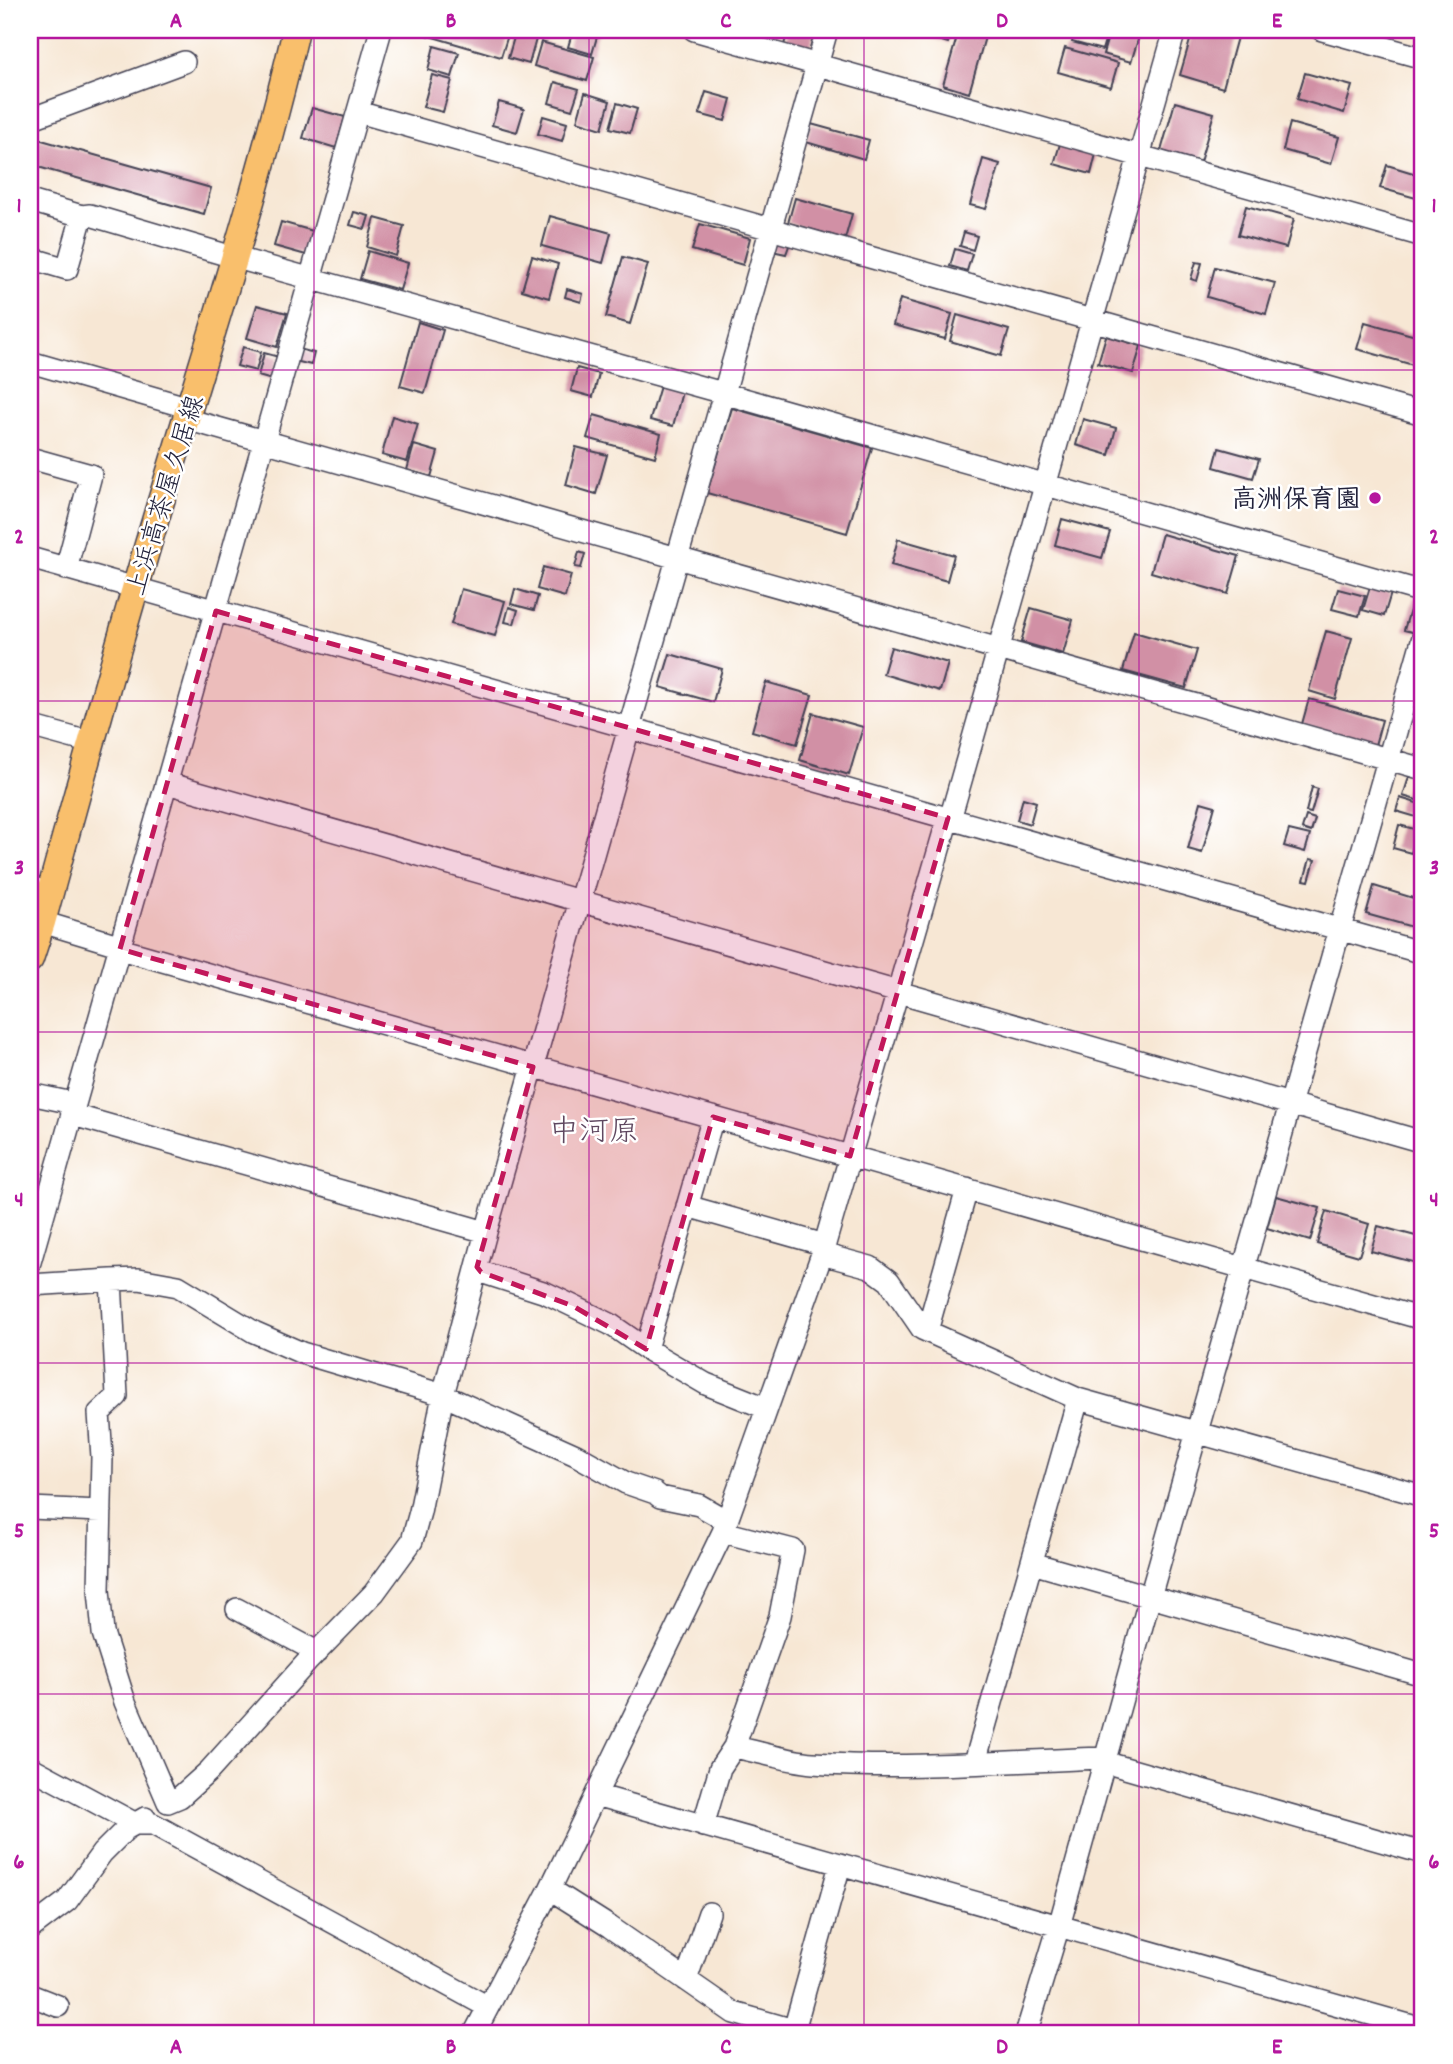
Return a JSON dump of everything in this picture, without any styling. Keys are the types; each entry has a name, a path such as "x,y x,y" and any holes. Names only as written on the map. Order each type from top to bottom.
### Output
{"main road":[{"name":"上浜高茶屋久居線","path":"30,959 43,922 40,890 92,743 271,128 296,30"}],"street":[{"path":"30,1262 381,30"},
{"path":"694,30 1423,236"},
{"path":"30,1929 67,1901 102,1853 126,1829 180,1797 209,1771 374,1593 412,1541 443,1395 486,1232 827,30"},
{"path":"474,2034 550,1889 725,1527 823,1249 999,649 1175,30"},
{"path":"1322,30 1423,58"},
{"path":"30,119 184,62"},
{"path":"358,112 1423,414"},
{"path":"30,201 82,216 90,215 311,277 1423,592"},
{"path":"30,258 67,269 82,216"},
{"path":"30,362 263,441 1423,769"},
{"path":"30,458 91,475 66,569"},
{"path":"30,558 1423,953"},
{"path":"1026,2034 1423,637"},
{"path":"30,726 92,743"},
{"path":"167,783 1423,1142"},
{"path":"43,922 115,944 120,949 1423,1319"},
{"path":"30,1094 68,1101 73,1115"},
{"path":"73,1115 486,1232"},
{"path":"646,1349 713,1117"},
{"path":"927,1331 967,1189"},
{"path":"687,1206 823,1249 870,1267 889,1281 922,1329 1078,1399 1423,1496"},
{"path":"477,1267 481,1272 546,1293 610,1324 646,1349 706,1384 766,1408"},
{"path":"30,1285 139,1279 178,1286 254,1332 281,1341 302,1353 443,1395 576,1455 630,1485 660,1497 699,1505 725,1527 793,1550 780,1616 734,1747 720,1768 703,1826"},
{"path":"111,1280 117,1396 99,1413 102,1457 99,1590 103,1633 125,1702 168,1802"},
{"path":"975,1762 1078,1399"},
{"path":"30,1508 101,1511"},
{"path":"1032,1563 1423,1675"},
{"path":"237,1609 317,1652"},
{"path":"734,1747 814,1763 862,1766 1105,1760 1423,1853"},
{"path":"30,1767 136,1824 153,1824 488,2007"},
{"path":"596,1795 1423,2029"},
{"path":"550,1889 734,2013 801,2032 841,1865"},
{"path":"686,1980 709,1913"},
{"path":"30,1995 58,2006"}],"highlighted area":[{"path":"216,611 948,818 850,1156 713,1117 646,1349 573,1306 481,1272 477,1267 533,1067 120,949"}],"building":[{"path":"409,30 489,30 508,35 501,57"},
{"path":"573,30 599,30 592,54 568,47"},
{"path":"788,30 815,30 809,53 784,45"},
{"path":"906,30 952,30 948,43"},
{"path":"959,30 987,30 969,93 943,85"},
{"path":"1075,30 1108,30 1102,50 1072,42"},
{"path":"1110,30 1141,30 1131,62 1103,54"},
{"path":"1193,30 1239,30 1223,88 1180,75"},
{"path":"515,34 536,39 529,64 508,58"},
{"path":"541,42 594,57 587,81 534,66"},
{"path":"434,46 459,53 452,77 428,70"},
{"path":"1065,48 1118,63 1111,87 1058,72"},
{"path":"1305,73 1352,86 1344,113 1297,99"},
{"path":"432,75 452,80 443,112 423,107"},
{"path":"555,82 579,89 572,110 549,103"},
{"path":"706,92 731,99 725,121 699,114"},
{"path":"585,93 610,101 602,129 577,121"},
{"path":"499,102 524,109 517,132 492,125"},
{"path":"1175,102 1214,113 1200,162 1161,151"},
{"path":"617,103 637,109 630,133 610,128"},
{"path":"312,108 345,117 336,148 303,138"},
{"path":"543,116 567,123 562,141 538,134"},
{"path":"1290,123 1339,137 1331,164 1283,150"},
{"path":"811,124 869,140 864,159 806,142"},
{"path":"38,139 211,188 204,214 31,165"},
{"path":"1060,144 1096,154 1091,174 1054,164"},
{"path":"983,159 1000,164 986,209 970,205"},
{"path":"1387,165 1423,176 1423,200 1380,188"},
{"path":"795,198 852,214 845,239 788,223"},
{"path":"1246,206 1294,219 1286,248 1238,235"},
{"path":"354,212 369,216 365,229 350,225"},
{"path":"550,216 611,233 603,263 542,246"},
{"path":"375,218 404,226 396,256 367,247"},
{"path":"281,222 313,231 306,255 274,246"},
{"path":"700,224 750,238 743,265 692,250"},
{"path":"964,232 977,236 973,250 960,246"},
{"path":"775,238 790,243 786,254 772,251"},
{"path":"955,249 972,254 967,271 950,266"},
{"path":"368,251 408,263 400,290 360,279"},
{"path":"532,256 558,264 549,298 522,290"},
{"path":"623,257 648,264 630,324 606,317"},
{"path":"1196,262 1202,263 1197,281 1191,279"},
{"path":"1215,267 1275,283 1266,314 1207,297"},
{"path":"567,289 583,294 581,302 565,297"},
{"path":"900,299 952,314 945,339 893,325"},
{"path":"257,305 287,313 277,347 247,338"},
{"path":"957,315 1009,330 1001,356 950,341"},
{"path":"418,322 443,330 425,393 400,386"},
{"path":"1365,322 1423,338 1420,367 1357,349"},
{"path":"1106,336 1141,346 1133,373 1098,363"},
{"path":"243,347 261,352 256,371 237,366"},
{"path":"299,349 314,353 311,365 295,361"},
{"path":"264,353 279,357 272,380 258,376"},
{"path":"577,368 599,374 593,397 571,391"},
{"path":"660,386 682,392 673,426 650,420"},
{"path":"732,408 872,448 847,533 707,493"},
{"path":"594,415 661,434 655,457 587,438"},
{"path":"392,416 418,424 407,462 382,455"},
{"path":"1083,419 1116,428 1109,455 1076,445"},
{"path":"414,445 438,452 431,477 407,470"},
{"path":"576,447 607,455 596,494 566,485"},
{"path":"1219,448 1259,459 1253,478 1214,467"},
{"path":"1062,519 1110,532 1102,558 1055,545"},
{"path":"1162,534 1239,556 1228,594 1151,572"},
{"path":"898,539 954,555 947,581 891,565"},
{"path":"579,552 585,554 581,568 575,567"},
{"path":"543,567 571,575 565,597 537,589"},
{"path":"1370,587 1391,593 1384,616 1363,610"},
{"path":"461,589 505,601 495,636 451,624"},
{"path":"515,589 538,596 534,610 511,604"},
{"path":"1338,589 1365,596 1359,616 1332,609"},
{"path":"1414,597 1423,600 1416,633 1404,630"},
{"path":"509,607 518,610 514,624 505,622"},
{"path":"1031,608 1073,620 1063,654 1021,642"},
{"path":"1326,631 1352,638 1335,699 1309,691"},
{"path":"1134,632 1197,650 1186,688 1123,671"},
{"path":"891,647 948,663 940,691 883,674"},
{"path":"670,654 722,669 713,702 660,687"},
{"path":"766,682 812,695 797,744 752,731"},
{"path":"1309,699 1382,720 1375,745 1302,724"},
{"path":"813,713 863,727 849,775 800,760"},
{"path":"1410,774 1423,778 1423,802 1403,796"},
{"path":"1312,787 1318,789 1311,813 1306,812"},
{"path":"1023,798 1036,802 1030,824 1017,820"},
{"path":"1400,798 1423,805 1423,819 1396,811"},
{"path":"1201,802 1215,806 1202,853 1188,849"},
{"path":"1306,816 1315,819 1311,832 1302,829"},
{"path":"1399,825 1418,830 1411,853 1393,848"},
{"path":"1289,830 1310,835 1305,852 1284,846"},
{"path":"1310,859 1315,860 1309,881 1304,880"},
{"path":"1374,886 1423,901 1423,930 1366,914"},
{"path":"1276,1196 1320,1208 1310,1241 1267,1228"},
{"path":"1326,1211 1369,1224 1359,1256 1317,1244"},
{"path":"1378,1226 1423,1238 1417,1263 1371,1251"}],"place":[{"name":"高洲保育園","path":"1375,498"}],"district":[{"name":"中河原","path":"594,1130"}]}
